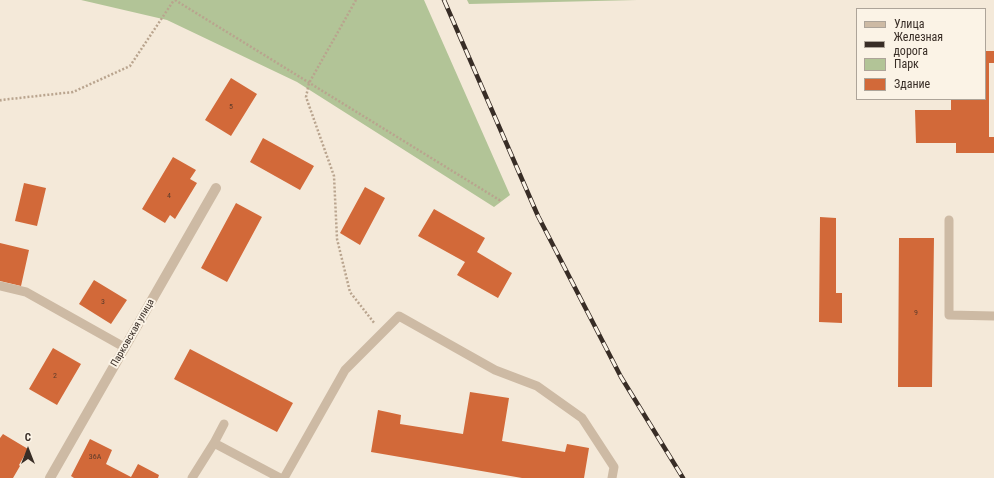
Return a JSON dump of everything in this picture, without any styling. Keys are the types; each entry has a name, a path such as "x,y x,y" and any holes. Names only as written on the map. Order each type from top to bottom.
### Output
{"street":[{"name":"Парковская улица","path":"50,478 216,188"}],"lane":[{"path":"949,220 949,315 994,316"},
{"path":"0,286 26,292 124,347"},
{"path":"284,478 345,370 399,316 495,370 538,386 582,418 614,467 612,478"},
{"path":"192,478 224,424"},
{"path":"214,443 280,478"}],"path":[{"path":"0,101 73,92 130,66 174,0 502,201"},
{"path":"356,0 309,83 306,97 334,176 337,240 350,292 382,333"}],"green space":[{"path":"81,0 424,0 510,195 494,207 297,82 167,20"},
{"path":"467,0 637,0 469,4"}],"building":[{"path":"986,51 994,51 994,63 989,63 989,137 994,137 994,153 956,153 956,143 916,143 915,110 951,110 951,100 986,100"},
{"path":"231,78 257,94 231,136 205,120"},
{"path":"263,138 314,166 300,190 250,162"},
{"path":"173,157 196,170 190,179 197,183 175,219 170,215 165,223 142,209"},
{"path":"24,183 46,188 37,226 15,221"},
{"path":"365,187 385,198 360,245 340,233"},
{"path":"236,203 262,217 227,282 201,268"},
{"path":"434,209 485,238 477,252 512,273 498,298 457,275 465,262 418,236"},
{"path":"820,217 836,218 836,293 842,293 842,323 819,322"},
{"path":"899,238 934,238 932,387 898,387"},
{"path":"0,243 29,250 21,286 0,281"},
{"path":"94,280 127,300 111,324 79,304"},
{"path":"53,348 81,364 57,405 29,389"},
{"path":"190,349 293,403 277,432 174,379"},
{"path":"470,392 509,398 502,441 565,452 567,444 589,448 584,478 522,478 371,452 378,410 401,415 400,424 463,434"},
{"path":"3,434 28,449 13,478 0,478 0,438"},
{"path":"90,439 112,450 106,464 131,477 138,464 159,475 158,478 74,478 71,476"}],"railway":[{"path":"444,0 538,216 621,377 683,478"}]}
